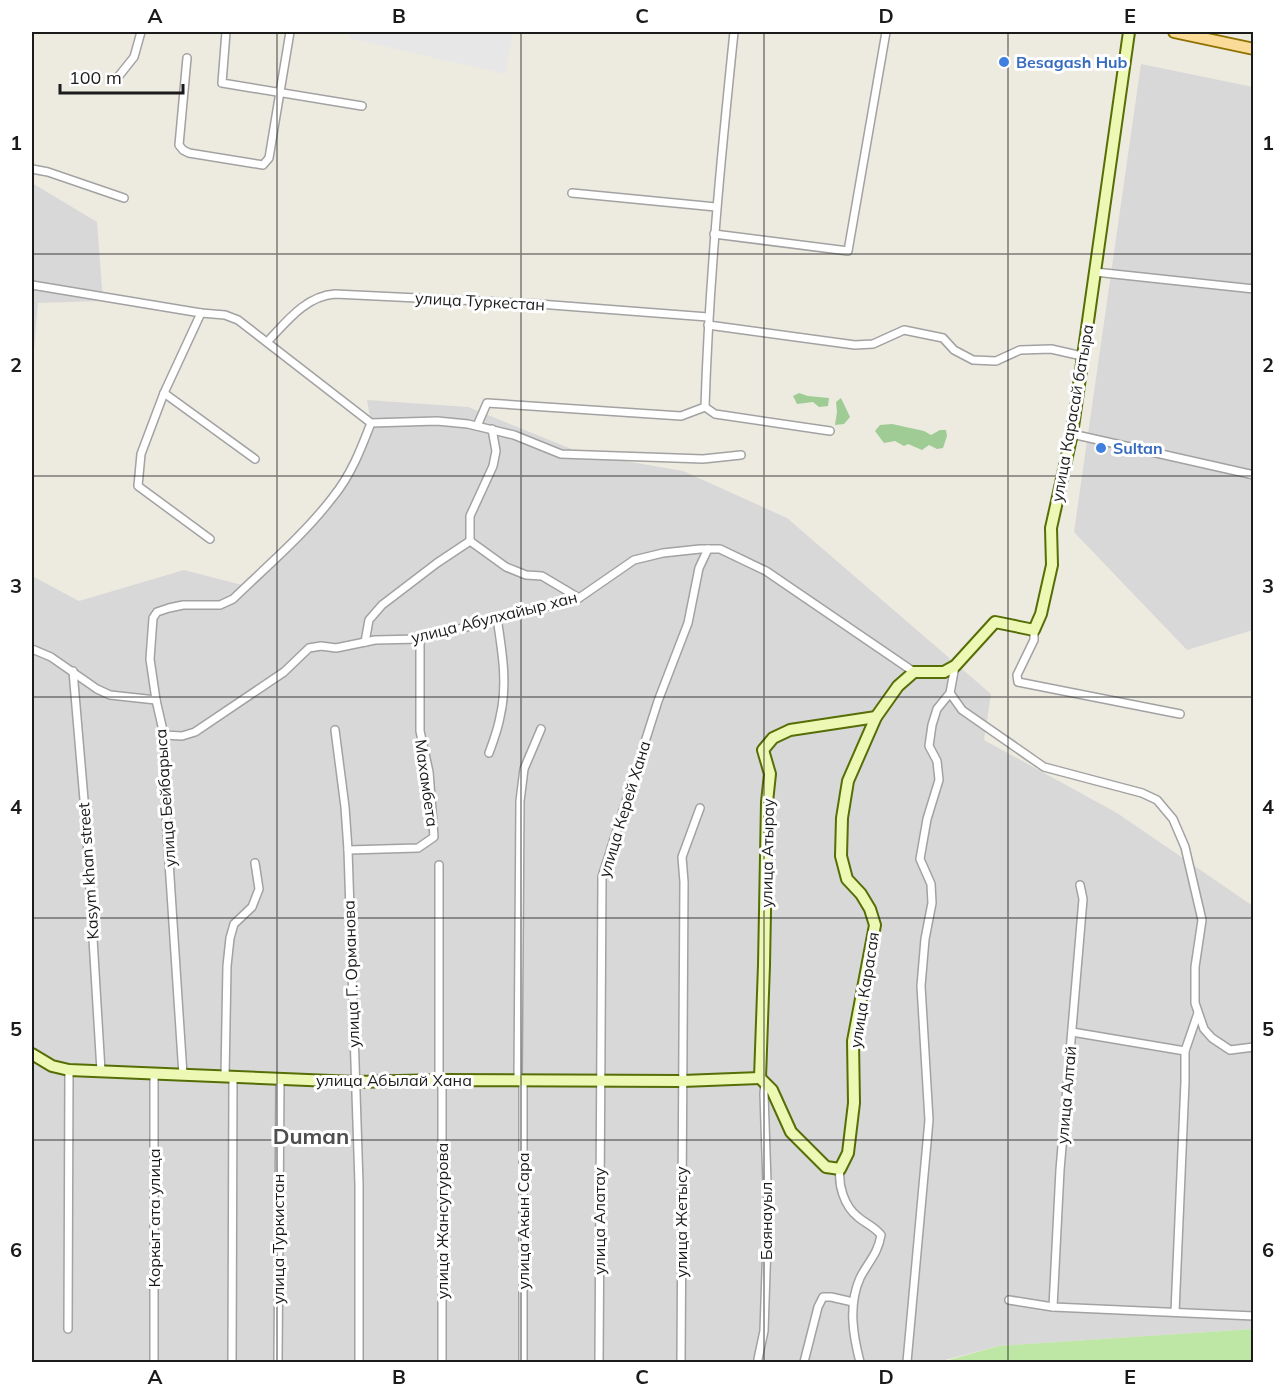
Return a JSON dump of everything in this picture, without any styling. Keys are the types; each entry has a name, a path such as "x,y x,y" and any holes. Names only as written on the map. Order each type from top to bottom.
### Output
{"main road":[{"path":"1174,32 1254,49"}],"street":[{"path":"118,77 134,57 141,32"},
{"path":"226,32 222,83 362,106"},
{"path":"187,58 179,145 189,153 264,165 269,158 290,32"},
{"path":"705,407 716,207 734,32"},
{"path":"714,234 848,251 886,32"},
{"name":"улица Карасай батыра","path":"1034,630 1041,614 1052,565 1051,528 1072,434 1129,32"},
{"path":"32,169 48,172 124,198"},
{"path":"572,193 716,207"},
{"path":"1095,272 1254,289"},
{"path":"32,285 225,315 238,320 371,423 437,421 477,426 514,435 561,454 703,459 741,455"},
{"name":"улица Туркестан","path":"268,341 293,315 314,299 323,295 335,294 539,304 708,321 855,345 873,344 904,330 943,338 954,350 974,360 996,361 1020,350 1051,349 1082,356"},
{"path":"201,313 164,393 141,454 138,486 210,539"},
{"path":"164,393 255,459"},
{"path":"477,426 487,403 681,416 705,407"},
{"path":"705,407 715,414 830,431"},
{"name":"улица Бейбарыса","path":"183,1075 165,801 164,735 150,659 153,618 157,612 183,605 220,604 233,599 311,523 335,496 357,459 371,423"},
{"path":"470,541 470,516 493,466 496,452 492,429"},
{"path":"1072,434 1254,475"},
{"path":"470,541 506,567 526,575 542,576 579,598"},
{"path":"365,642 369,620 382,605 470,541"},
{"name":"улица Абулхайыр хан","path":"164,735 182,736 195,732 284,672 309,648 321,645 336,648 365,642 420,639 579,598 634,560 663,553 708,549 720,549 766,571 914,672"},
{"name":"улица Керей Хана","path":"600,1080 602,877 658,701 688,624 699,568 708,549"},
{"path":"489,753 501,717 504,691 504,666 497,618"},
{"path":"876,717 898,686 914,672 944,672 955,666 995,622 1034,630 1034,640 1017,675 1018,681 1180,714"},
{"name":"Махамбета","path":"348,850 418,848 434,837 429,771 420,732 420,639"},
{"path":"32,649 51,657 97,689 110,695 156,700"},
{"path":"907,1362 929,1120 921,986 925,939 932,903 931,884 920,859 927,819 939,780 937,761 929,746 932,725 937,709 950,693 955,666"},
{"name":"Kasym khan street","path":"73,671 86,823 101,1071"},
{"path":"950,693 962,710 1044,767 1142,792 1157,800 1173,819 1185,847 1202,920 1195,967 1195,1004 1204,1029 1212,1038 1230,1050 1254,1047"},
{"name":"улица Атырау","path":"763,1080 767,802 770,774 763,750 773,738 790,730 876,717"},
{"name":"улица Карасая","path":"840,1169 848,1153 854,1103 853,1041 875,925 870,909 861,894 847,879 841,856 842,818 849,781 876,717"},
{"name":"улица Акын Сара","path":"523,1362 520,801 524,769 541,729"},
{"name":"улица Г. Орманова","path":"335,730 348,850 359,1185 359,1362"},
{"name":"улица Жетысу","path":"681,1362 684,891 682,857 700,808"},
{"path":"232,1362 227,966 234,924 252,907 259,889 255,863"},
{"name":"улица Жансугурова","path":"439,865 442,1362"},
{"name":"улица Алтай","path":"1053,1307 1060,1170 1083,899 1080,885"},
{"path":"1175,1312 1185,1051 1198,1013"},
{"path":"1072,1032 1185,1051"},
{"name":"улица Абылай Хана","path":"32,1054 52,1066 69,1070 355,1082 763,1080"},
{"path":"68,1329 69,1070"},
{"name":"Коркыт ата улица","path":"153,1362 154,1074"},
{"name":"улица Туркистан","path":"278,1362 280,1079"},
{"name":"улица Алатау","path":"599,1362 600,1080"},
{"path":"763,1080 772,1090 791,1132 826,1167 840,1169 839,1181 846,1202 857,1217 874,1226 880,1235 879,1248 860,1278 854,1302 853,1335 860,1362"},
{"name":"Баянауыл","path":"758,1359 764,1331 768,1225 763,1080"},
{"path":"804,1362 818,1307 823,1298 831,1297 854,1302"},
{"path":"1009,1300 1053,1307 1254,1316"}],"shaded area":[{"path":"350,32 513,32 505,74 349,38"},
{"path":"1141,64 1253,87 1253,630 1187,650 1074,532"},
{"path":"32,183 97,222 103,301 38,303 32,375"},
{"name":"Duman","path":"367,400 468,407 584,454 683,471 787,518 991,694 984,740 1117,813 1253,906 1253,1329 999,1346 937,1362 32,1362 32,576 79,601 184,570 246,586 335,496 371,423"}],"green space":[{"path":"799,393 829,398 828,406 819,407 813,402 797,404 793,396"},
{"path":"841,398 850,417 844,424 835,425 836,402"},
{"path":"892,424 924,431 931,435 940,430 946,430 947,436 943,448 937,449 929,445 922,450 908,444 904,446 895,441 884,443 875,431 880,425"},
{"path":"1253,1329 1253,1362 942,1362 999,1346"}],"place":[{"name":"Besagash Hub","path":"1004,62"},
{"name":"Sultan","path":"1101,448"}],"district":[{"name":"Duman","path":"311,1136"}]}
